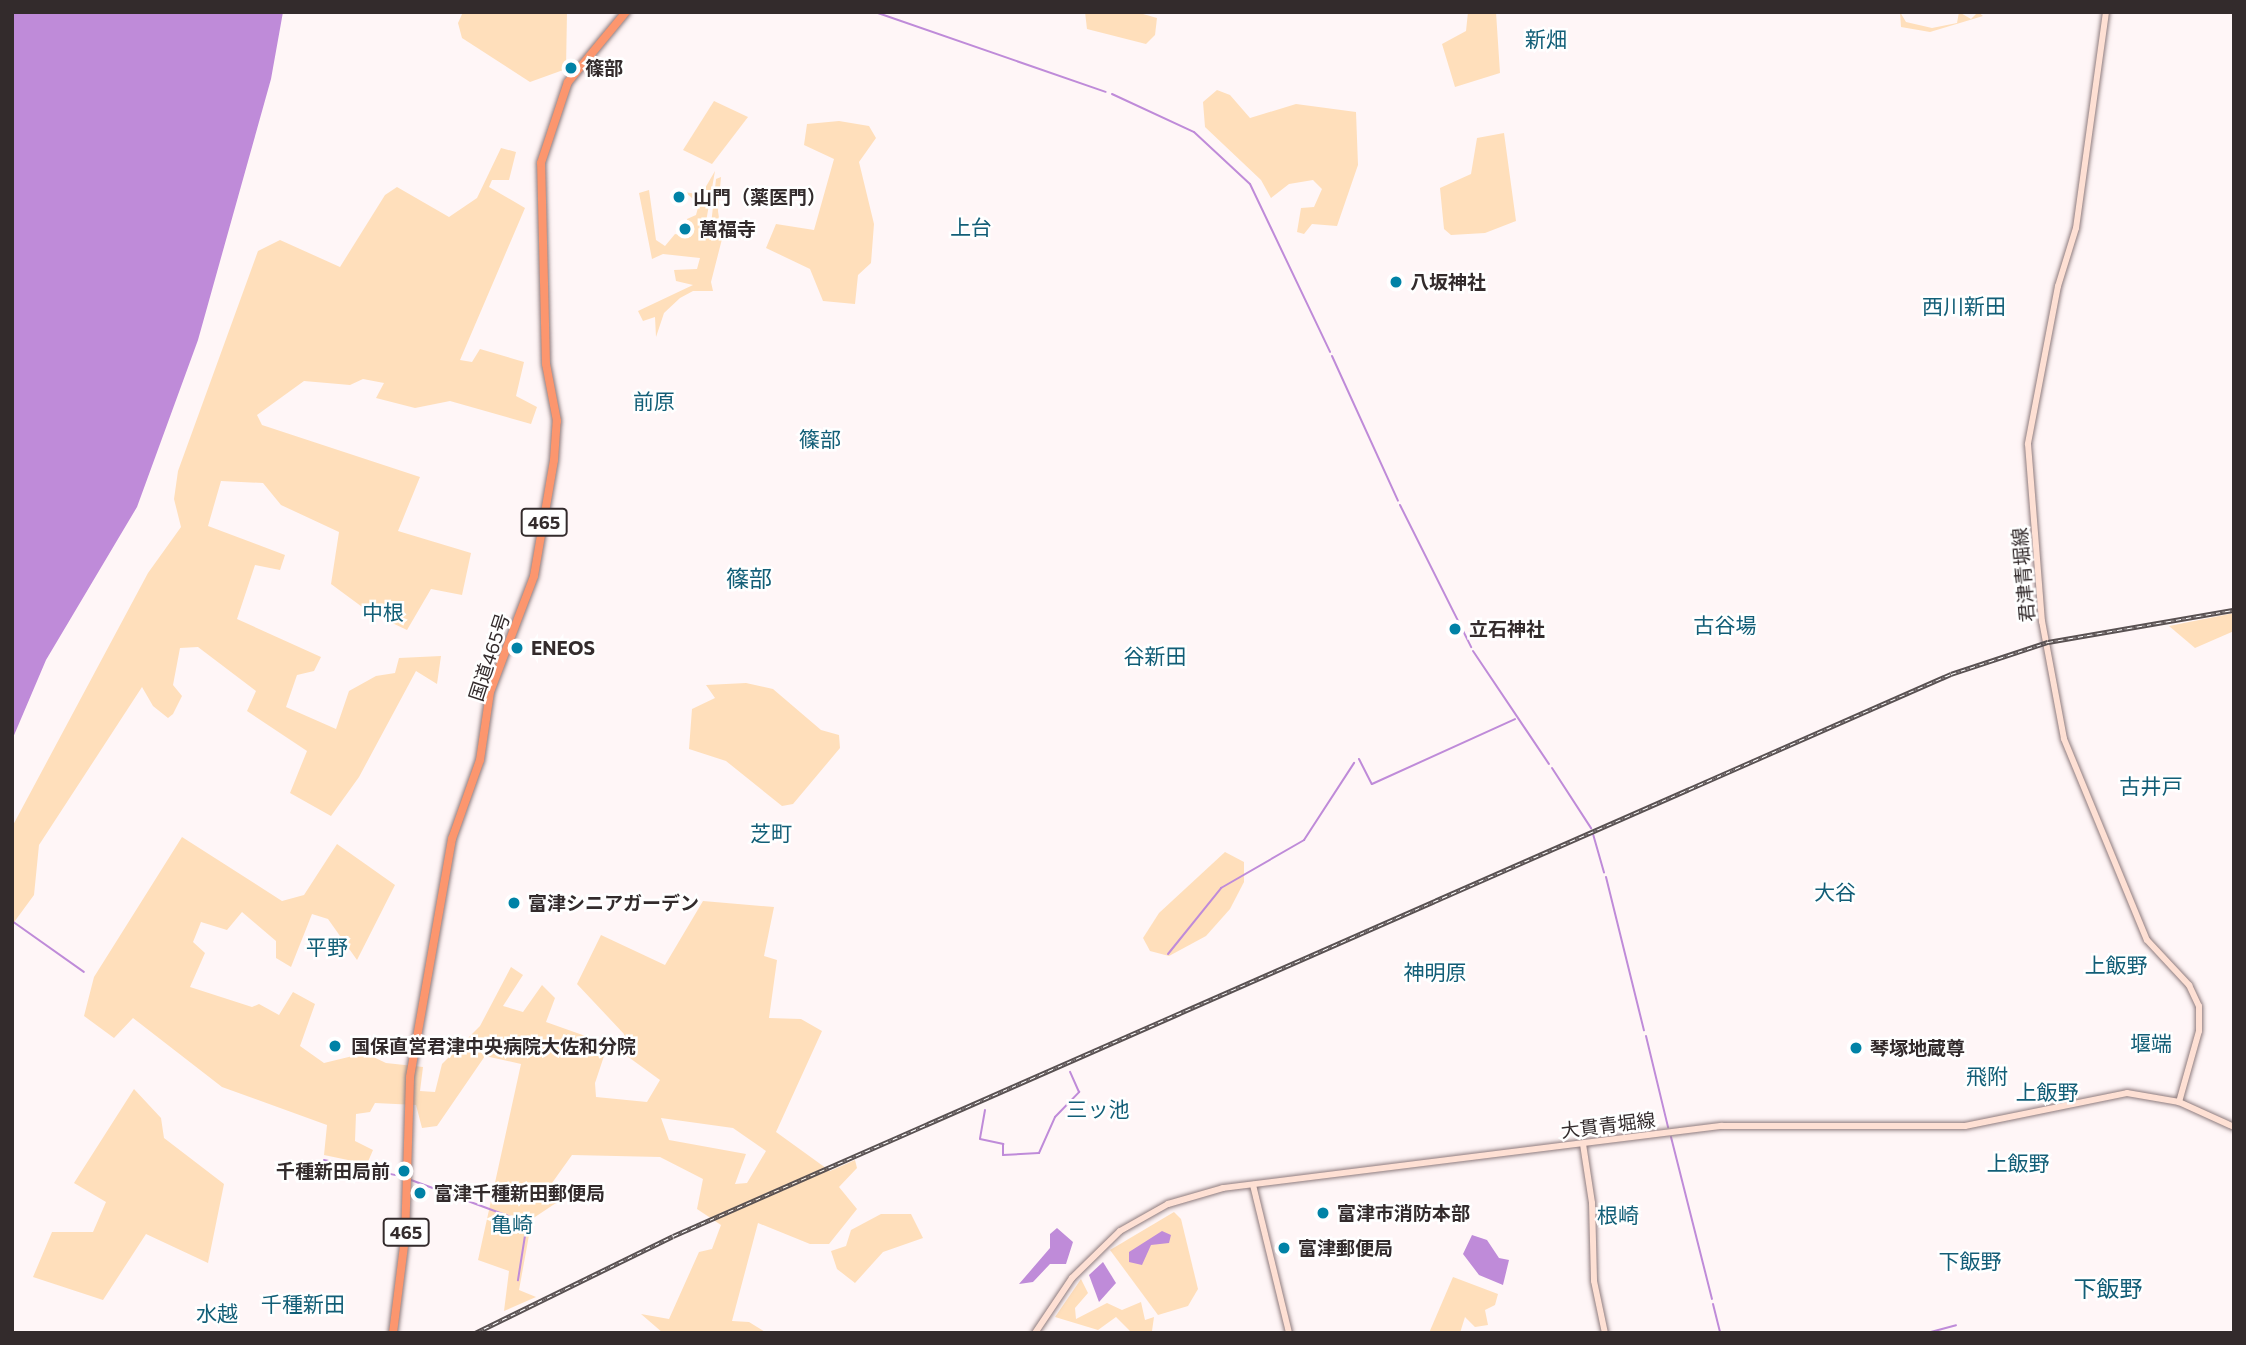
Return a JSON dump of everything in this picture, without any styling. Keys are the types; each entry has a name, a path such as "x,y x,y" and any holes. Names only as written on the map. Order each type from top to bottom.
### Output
{"highway":[{"name":"国道465号","path":"393,1333 405,1238 410,1077 452,839 480,760 490,692 534,576 554,460 557,421 546,364 541,163 568,82 626,12"}],"main road":[{"name":"君津青堀線","path":"2106,12 2076,228 2058,286 2028,444 2042,621 2064,739 2147,940 2189,985 2199,1006 2199,1031 2179,1102"},
{"name":"大貫青堀線","path":"1035,1333 1072,1278 1120,1231 1185,1197 1253,1185 1736,1125 1965,1126 2127,1093 2179,1102 2234,1127"},
{"path":"1583,1144 1592,1203 1594,1280 1605,1333"},
{"path":"1253,1185 1289,1333"}],"shaded area":[{"path":"12,12 283,12 271,79 198,340 137,507 46,660 12,740"},
{"path":"463,12 567,12 566,69 530,82 462,38 458,23"},
{"path":"1085,12 1136,12 1157,18 1155,35 1146,44 1087,29"},
{"path":"1468,12 1496,12 1500,73 1455,87 1442,44 1466,31"},
{"path":"1900,12 1906,22 1932,28 1957,23 1959,12 1971,19 1978,12 1983,16 1930,32 1901,27"},
{"path":"1217,90 1230,95 1250,118 1296,104 1356,112 1358,165 1337,226 1312,224 1304,234 1297,232 1301,208 1314,207 1322,189 1313,180 1289,184 1271,198 1261,180 1205,127 1203,102"},
{"path":"714,101 748,117 712,164 683,150"},
{"path":"839,121 869,126 876,138 859,162 874,224 871,263 858,275 855,304 823,301 810,269 766,248 776,224 814,230 834,159 804,145 807,124"},
{"path":"1504,133 1516,221 1485,233 1451,235 1444,229 1440,188 1471,174 1477,138"},
{"path":"501,148 516,152 509,180 492,180 489,187 525,208 460,360 472,362 480,349 524,362 516,396 537,407 531,424 450,401 415,408 376,398 384,383 363,379 350,385 304,381 257,415 262,425 420,477 398,531 471,553 462,595 431,589 407,630 369,612 331,584 339,532 281,505 263,483 221,481 208,526 285,555 280,570 255,565 237,619 321,657 314,671 297,675 286,707 336,729 349,691 376,676 395,673 399,658 441,656 437,684 416,671 359,777 331,816 290,793 307,751 247,711 256,691 198,647 180,648 173,685 182,696 173,714 168,718 153,706 142,687 39,845 34,895 12,925 12,827 148,573 181,527 174,499 178,471 258,251 280,240 340,267 385,195 397,187 449,217 477,198"},
{"path":"715,171 704,233 707,238 710,234 716,179 721,177 718,211 722,239 711,282 713,291 693,291 680,298 664,313 656,337 655,317 643,321 638,311 693,285 676,281 674,270 697,269 700,258 663,254 652,259 639,193 649,190 656,240 665,246 675,234 691,237 687,219 696,215 699,204 685,192 701,195"},
{"path":"2234,613 2234,631 2195,648 2169,626"},
{"path":"746,683 773,689 821,730 839,735 840,748 793,804 782,806 726,761 689,749 692,709 715,698 706,685"},
{"path":"182,837 282,901 304,895 337,844 395,885 357,960 328,919 312,914 291,967 276,958 276,941 242,912 227,930 201,922 193,942 205,953 190,987 252,1007 259,1004 279,1015 293,992 315,1004 300,1046 324,1063 365,1053 386,1063 423,1067 420,1091 435,1092 442,1064 480,1026 511,967 523,975 503,1006 523,1012 542,985 555,998 546,1022 608,1044 595,1083 596,1097 647,1102 660,1080 627,1056 624,1034 577,984 601,935 665,965 703,901 774,907 764,956 777,960 769,1018 801,1019 822,1031 776,1132 830,1171 855,1160 857,1168 839,1187 857,1209 829,1244 810,1244 758,1223 732,1321 749,1322 767,1333 663,1333 641,1314 669,1319 699,1252 712,1249 721,1225 697,1209 703,1179 660,1157 572,1155 552,1183 568,1195 532,1219 519,1290 536,1297 504,1311 509,1271 478,1260 521,1064 485,1056 437,1126 422,1128 416,1105 375,1103 370,1112 356,1114 355,1141 373,1150 367,1164 324,1155 327,1125 222,1087 133,1018 114,1038 84,1016 94,977","holes":["661,1118 733,1128 766,1151 747,1183 735,1184 746,1154 669,1140"]},
{"path":"1225,852 1244,862 1244,882 1230,909 1206,936 1169,956 1150,951 1143,938 1159,913"},
{"path":"134,1089 161,1118 164,1138 224,1184 208,1263 146,1234 103,1300 33,1277 52,1232 93,1232 106,1202 74,1183"},
{"path":"1174,1212 1181,1219 1198,1289 1188,1306 1158,1315 1110,1250"},
{"path":"881,1214 911,1214 923,1238 883,1252 855,1283 837,1269 831,1251 846,1246 851,1230"},
{"path":"1057,1228 1073,1242 1066,1264 1050,1264 1033,1282 1019,1284 1050,1248 1050,1234"},
{"path":"1162,1231 1171,1235 1169,1243 1151,1245 1142,1265 1129,1262 1129,1252"},
{"path":"1472,1235 1487,1240 1499,1258 1509,1260 1503,1285 1479,1275 1463,1254"},
{"path":"1103,1262 1116,1283 1099,1302 1089,1275"},
{"path":"1453,1277 1498,1294 1495,1305 1485,1310 1488,1325 1475,1327 1465,1317 1460,1333 1429,1333"},
{"path":"1081,1279 1088,1293 1075,1308 1076,1319 1107,1303 1122,1310 1141,1302 1145,1320 1154,1317 1152,1331 1132,1333 1116,1317 1098,1330 1055,1317"}],"waterway":[{"path":"875,12 1106,92"},
{"path":"1112,94 1194,132 1250,184 1330,352"},
{"path":"1332,356 1398,501"},
{"path":"1400,505 1471,647"},
{"path":"1473,651 1549,764"},
{"path":"1359,759 1372,784 1515,719"},
{"path":"1168,954 1221,888 1304,840 1354,763"},
{"path":"1552,768 1591,828"},
{"path":"1593,834 1604,872"},
{"path":"1606,877 1644,1030"},
{"path":"12,921 84,972"},
{"path":"1646,1036 1668,1127"},
{"path":"985,1110 980,1139 1003,1144 1003,1155 1039,1153 1055,1117 1079,1092 1070,1072"},
{"path":"1671,1137 1712,1299"},
{"path":"324,1160 405,1177"},
{"path":"411,1180 527,1223 518,1280"},
{"path":"1713,1304 1720,1333"},
{"path":"1927,1333 1956,1325"}],"railway":[{"path":"475,1333 673,1236 1951,674 2048,642 2234,610"}],"place":[{"name":"篠部","path":"571,68"},
{"name":"山門（薬医門）","path":"679,197"},
{"name":"萬福寺","path":"685,229"},
{"name":"八坂神社","path":"1396,282"},
{"name":"立石神社","path":"1455,629"},
{"name":"ENEOS","path":"517,648"},
{"name":"富津シニアガーデン","path":"514,903"},
{"name":"国保直営君津中央病院大佐和分院","path":"335,1046"},
{"name":"琴塚地蔵尊","path":"1856,1048"},
{"name":"千種新田局前","path":"404,1171"},
{"name":"富津千種新田郵便局","path":"420,1193"},
{"name":"富津市消防本部","path":"1323,1213"},
{"name":"富津郵便局","path":"1284,1248"}],"district":[{"name":"新畑","path":"1546,39"},
{"name":"上台","path":"971,227"},
{"name":"西川新田","path":"1964,306"},
{"name":"前原","path":"654,401"},
{"name":"篠部","path":"820,439"},
{"name":"篠部","path":"749,578"},
{"name":"中根","path":"383,612"},
{"name":"古谷場","path":"1725,625"},
{"name":"谷新田","path":"1155,656"},
{"name":"古井戸","path":"2151,786"},
{"name":"芝町","path":"771,833"},
{"name":"大谷","path":"1835,892"},
{"name":"平野","path":"327,947"},
{"name":"上飯野","path":"2116,965"},
{"name":"神明原","path":"1435,972"},
{"name":"堰端","path":"2151,1043"},
{"name":"飛附","path":"1987,1076"},
{"name":"上飯野","path":"2047,1092"},
{"name":"三ッ池","path":"1098,1109"},
{"name":"上飯野","path":"2018,1163"},
{"name":"根崎","path":"1618,1215"},
{"name":"亀崎","path":"512,1224"},
{"name":"下飯野","path":"1970,1261"},
{"name":"下飯野","path":"2108,1288"},
{"name":"千種新田","path":"303,1304"},
{"name":"水越","path":"217,1313"}]}
